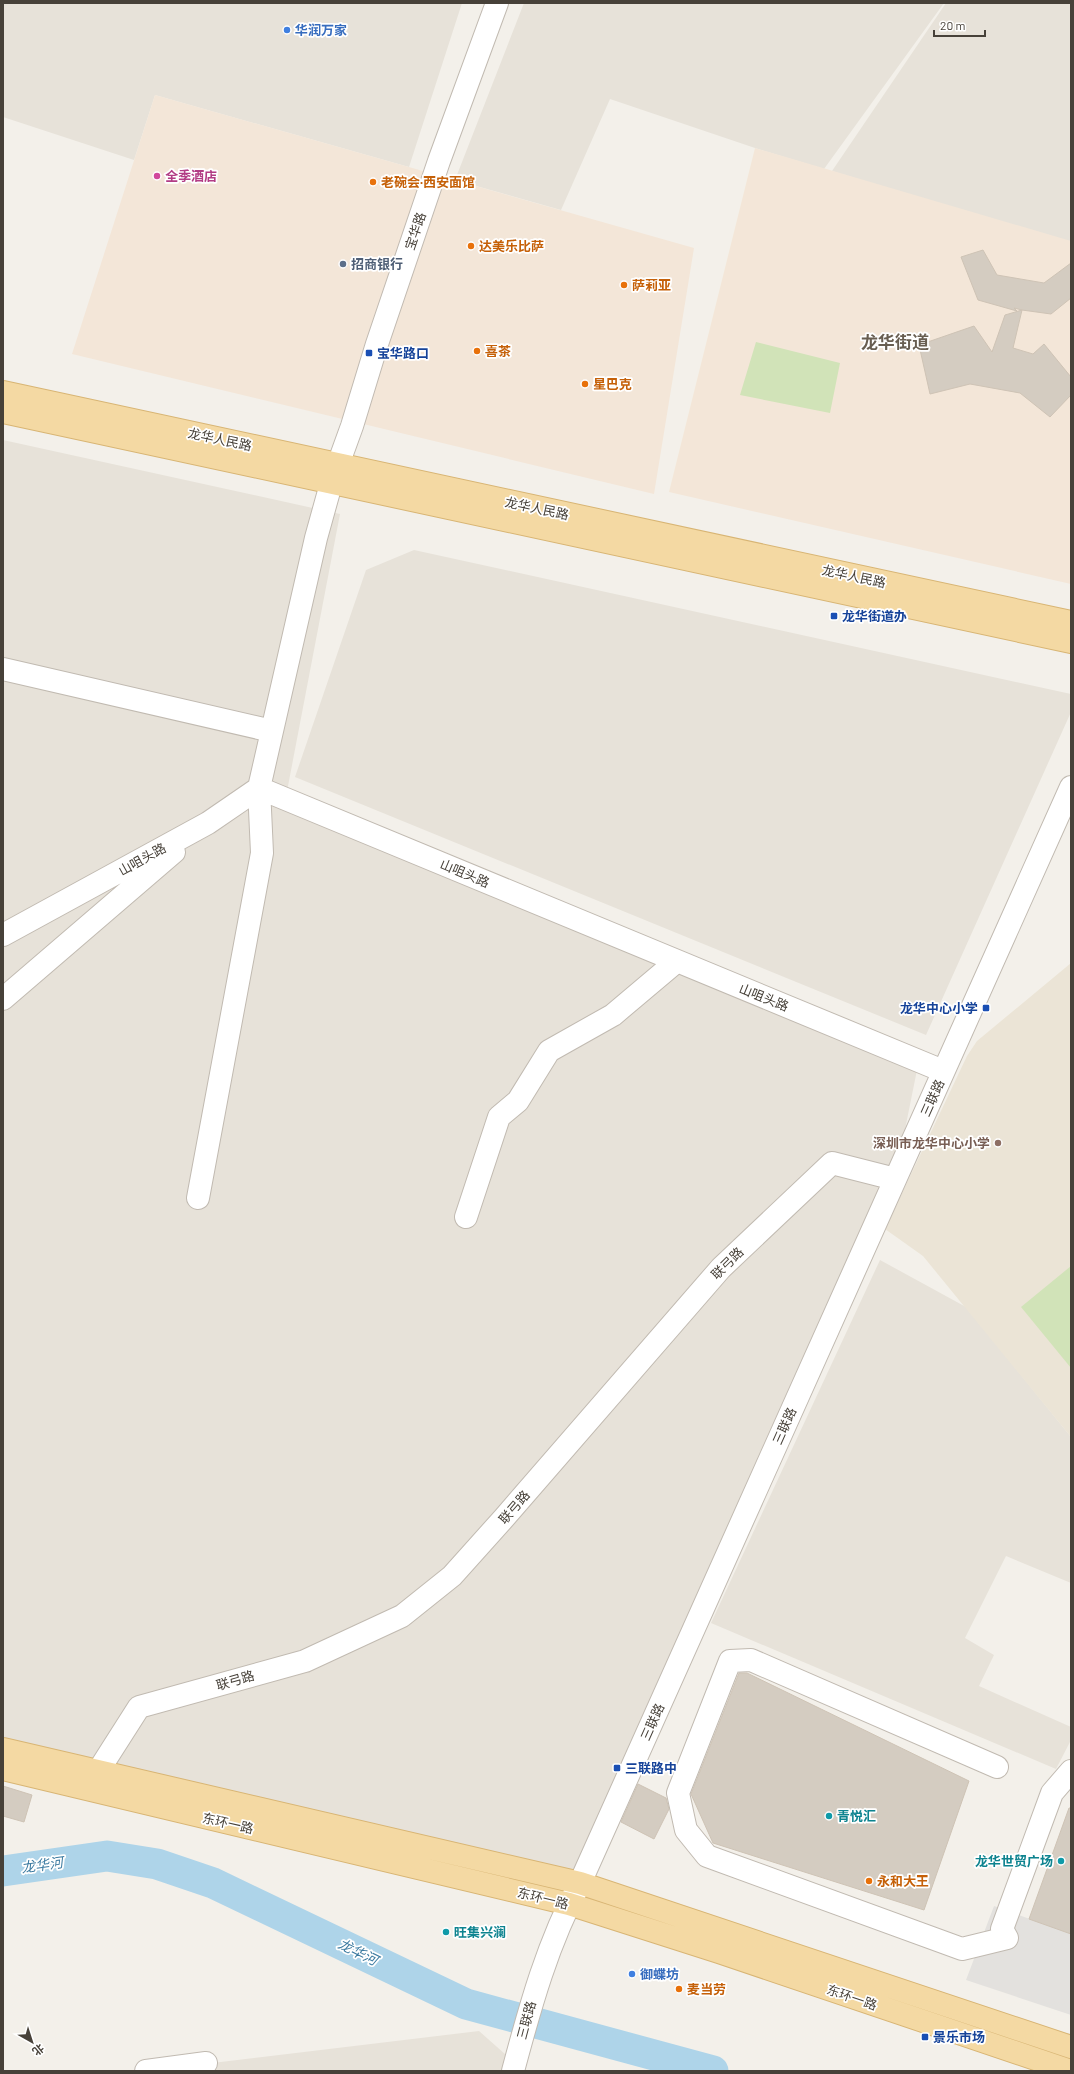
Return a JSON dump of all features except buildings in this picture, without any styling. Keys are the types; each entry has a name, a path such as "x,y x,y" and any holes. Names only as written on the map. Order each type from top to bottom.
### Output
{"main road":[{"name":"龙华人民路","path":"3,392 334,474 1071,642"},
{"name":"龙华人民路","path":"3,412 334,474 1071,622"},
{"name":"东环一路","path":"3,1749 580,1883 1071,2047"},
{"name":"东环一路","path":"3,1770 569,1904 719,1952 1071,2071"}],"street":[{"name":"宝华路","path":"198,1198 262,853 259,788 316,538 334,474 352,426 376,344 439,161 497,3"},
{"path":"3,669 272,730"},
{"name":"三联路","path":"514,2067 532,1998 569,1904 580,1883 1071,786"},
{"name":"山咀头路","path":"3,935 208,823 259,788 944,1071"},
{"path":"3,999 208,823"},
{"path":"466,1217 499,1117 518,1101 549,1051 613,1015 677,961"},
{"name":"联弓路","path":"86,1790 139,1707 306,1661 402,1616 452,1576 721,1268 832,1163 895,1179"},
{"path":"997,1767 751,1660 730,1661 678,1793 686,1830 707,1856 962,1949 1007,1938 1002,1929 1052,1793 1071,1772"},
{"path":"146,2071 206,2063"}],"shaded area":[{"path":"3,3 462,3 409,167 155,95 134,160 3,117"},
{"path":"524,3 944,3 824,169 755,148 610,99 561,210 455,180"},
{"path":"946,3 1071,3 1071,246 832,171"},
{"path":"155,95 694,248 654,494 72,354"},
{"path":"755,148 1071,241 1071,584 669,492"},
{"path":"3,440 340,514 284,807 917,1070 895,1179 580,1883 3,1749"},
{"path":"414,550 1071,694 1071,712 926,1035 295,777 366,570"},
{"name":"深圳市龙华中心小学","path":"1071,963 1071,1437 923,1256 885,1229 967,1056 977,1041"},
{"path":"880,1260 966,1307 1071,1437 1071,1583 1006,1556 965,1638 994,1655 979,1686 1071,1727 1071,1740 1056,1769 711,1623"},
{"path":"994,1906 1071,1934 1071,2015 966,1980"},
{"path":"479,2031 515,2063 513,2071 146,2071"}],"green space":[{"path":"756,342 840,363 830,413 740,395"},
{"path":"1071,1266 1071,1368 1021,1307"}],"waterway":[{"name":"龙华河","path":"3,1871 107,1856 157,1864 213,1883 466,2004 713,2071"}],"place":[{"name":"华润万家","path":"287,30"},
{"name":"全季酒店","path":"157,176"},
{"name":"老碗会·西安面馆","path":"373,182"},
{"name":"达美乐比萨","path":"471,246"},
{"name":"招商银行","path":"343,264"},
{"name":"萨莉亚","path":"624,285"},
{"name":"喜茶","path":"477,351"},
{"name":"宝华路口","path":"369,353"},
{"name":"星巴克","path":"585,384"},
{"name":"龙华街道办","path":"834,616"},
{"name":"龙华中心小学","path":"986,1008"},
{"name":"深圳市龙华中心小学","path":"998,1143"},
{"name":"三联路中","path":"617,1768"},
{"name":"青悦汇","path":"829,1816"},
{"name":"龙华世贸广场","path":"1061,1861"},
{"name":"永和大王","path":"869,1881"},
{"name":"旺集兴澜","path":"446,1932"},
{"name":"御蝶坊","path":"632,1974"},
{"name":"麦当劳","path":"679,1989"},
{"name":"景乐市场","path":"925,2037"}],"district":[{"name":"龙华街道","path":"895,342"}]}
